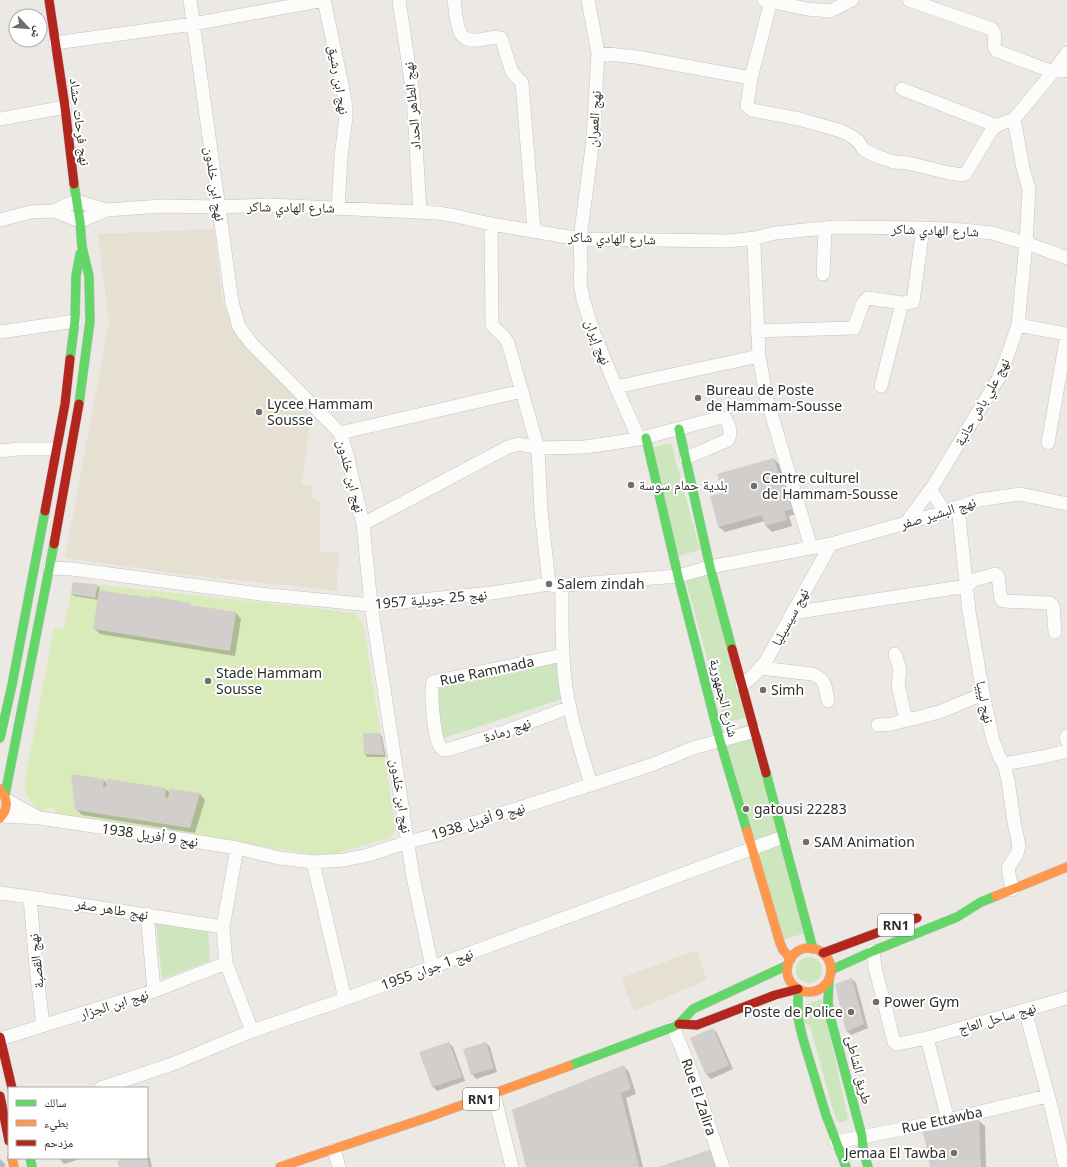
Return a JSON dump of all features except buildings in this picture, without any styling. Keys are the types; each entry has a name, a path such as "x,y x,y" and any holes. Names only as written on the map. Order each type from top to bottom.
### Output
{"street":[{"name":"نهج فرحات حشاد","path":"49,0 65,108 82,247"},
{"name":"نهج ابن خلدون","path":"190,0 232,302 239,327 251,343 340,433 347,454 363,524 371,605 413,877 432,967"},
{"path":"55,43 193,24 289,3 324,0"},
{"name":"نهج ابن رشيق","path":"324,0 346,107 338,208"},
{"name":"نهج الطاهر الحداد","path":"399,0 413,94 420,212"},
{"path":"454,0 462,36 474,41 501,38 512,72 522,83 534,231"},
{"name":"نهج العمران","path":"580,239 593,138 598,53 588,0"},
{"path":"852,0 830,12 767,1 751,78 747,106 752,110 799,119 841,131 852,136 858,141 864,150 894,162 908,163 963,175 966,173 993,128 1014,119 1067,53"},
{"path":"909,0 942,5 992,29 995,34 993,46 997,51 1053,72 1062,70 1067,71"},
{"path":"598,53 636,57 751,78"},
{"path":"902,89 996,126"},
{"path":"0,119 65,108"},
{"name":"نهج علي باش حانبة","path":"906,523 930,490 998,379 1008,357 1018,325 1026,243 1029,189 1023,168 1014,119"},
{"path":"0,220 31,212 54,211 76,201"},
{"name":"شارع الهادي شاكر","path":"76,201 107,210"},
{"name":"شارع الهادي شاكر","path":"80,221 107,210 161,206 218,207 269,205 420,212 456,216 490,224 580,239 728,241 755,238 775,233 825,228 952,229 992,233 1026,243 1067,258"},
{"path":"54,211 80,221"},
{"path":"490,224 492,324 508,343 538,448 541,512 549,584"},
{"path":"823,274 825,228"},
{"path":"757,331 854,328 863,303 868,298 911,303 914,300 924,228"},
{"path":"755,238 757,331 759,356 766,396 770,415 810,547"},
{"name":"نهج إيران","path":"580,239 582,269 580,281 583,299 594,334 616,387 643,439"},
{"path":"0,738 6,683 65,404 75,321 76,276 82,247"},
{"path":"1,817 6,812 8,807 4,795 50,568 79,402 90,321 89,276 82,247"},
{"path":"881,386 902,303"},
{"path":"0,332 75,321"},
{"path":"1018,325 1067,334 1048,443"},
{"path":"616,387 759,356"},
{"path":"340,433 522,391"},
{"path":"363,524 508,447 519,444 538,448 585,447 643,439 722,417 724,418 729,426 730,436 728,440 686,458"},
{"name":"شارع الجمهورية","path":"679,429 710,567 813,949"},
{"name":"شارع الجمهورية","path":"643,439 720,741 780,943 790,962"},
{"path":"0,451 18,449 56,449"},
{"path":"930,490 945,512"},
{"name":"نهج البشير صفر","path":"810,547 831,544 945,512 979,500 1020,494 1067,504"},
{"name":"نهج ليبيا","path":"958,507 969,611 983,694 994,740 1000,758 1004,764 1008,780 1019,846 1017,854 1008,868 1012,890"},
{"name":"نهج سيسيليا","path":"742,685 761,668 772,652 831,544"},
{"name":"نهج 25 جويلية 1957","path":"50,568 79,570 260,594 371,605 492,593 549,584 554,586 562,584 678,576 710,567 810,547"},
{"path":"792,613 967,586 974,580 995,574 998,576 1001,599 1003,601 1050,603 1053,606 1055,632"},
{"path":"562,584 563,655 565,680 570,707 591,785"},
{"path":"895,654 900,669 898,685 906,720"},
{"name":"Rue Rammada","path":"444,750 439,745 437,740 433,712 433,682 563,655"},
{"path":"761,668 812,674 820,677 825,682 828,701"},
{"path":"6,683 26,689"},
{"path":"878,725 892,724 942,711 983,694"},
{"name":"نهج رمادة","path":"444,750 501,733 570,707"},
{"name":"نهج 9 أفريل 1938","path":"40,818 237,848 279,858 313,862 344,860 368,855 436,835 591,785 693,748 755,731"},
{"path":"1067,736 1067,741"},
{"path":"1004,764 1067,751"},
{"path":"4,795 40,818"},
{"path":"1,817 40,818"},
{"name":"نهج 1 جوان 1955","path":"104,1087 175,1063 252,1031 345,999 783,837"},
{"path":"237,848 223,927 226,964 252,1031"},
{"path":"313,862 345,999"},
{"name":"RN1","path":"280,1167 494,1095 676,1025 697,1025 742,1007 798,989 805,992 820,990 825,985 830,975 873,951 957,917 972,907 1067,867"},
{"name":"نهج طاهر صفر","path":"0,893 147,914 223,927"},
{"name":"نهج القصبة","path":"30,897 43,1025"},
{"name":"RN1","path":"960,906 972,907"},
{"path":"147,914 154,991"},
{"name":"RN1","path":"823,953 926,914"},
{"path":"813,949 823,953 827,958 830,964 830,975"},
{"name":"RN1","path":"676,1025 693,1009 790,962 795,954 800,950 813,949"},
{"name":"نهج ساحل العاج","path":"873,951 894,1042 898,1044 927,1038 1067,998"},
{"path":"790,962 788,972 793,985 798,989 798,1018 803,1039 826,1115 846,1167"},
{"name":"نهج ابن الجزار","path":"0,1038 154,991 226,964"},
{"name":"طريق الشاطئ","path":"830,975 828,1003 830,1016 862,1136 863,1149 868,1167"},
{"path":"1024,1010 1052,1110 1065,1167"},
{"name":"Rue El Zalira","path":"676,1025 723,1167"},
{"path":"0,1038 12,1087"},
{"path":"927,1038 948,1120"},
{"path":"494,1095 512,1167"},
{"path":"0,1096 7,1120 8,1130"},
{"name":"Rue Ettawba","path":"836,1142 948,1120 1047,1096"},
{"path":"334,1150 339,1167"}],"shaded area":[{"name":"Lycee Hammam Sousse","path":"214,229 223,303 234,329 306,405 311,419 301,485 313,486 312,498 320,502 320,551 338,553 337,591 180,574 65,558 109,322 98,234"},
{"path":"697,950 707,980 634,1011 621,978"}],"green space":[{"path":"671,443 700,550 678,556 649,448"},
{"path":"708,573 747,717 725,723 685,578"},
{"name":"Stade Hammam Sousse","path":"73,582 356,613 364,628 396,830 389,838 338,853 315,855 56,814 54,808 48,808 44,812 40,812 26,795 24,785 54,628 64,629"},
{"path":"561,659 562,699 435,741 428,688"},
{"path":"757,720 787,832 755,841 721,736"},
{"path":"780,844 805,933 783,940 758,851"},
{"path":"156,923 208,930 210,961 162,979"},
{"path":"809,957 818,961 822,970 818,979 809,983 800,979 796,970 800,961"},
{"path":"822,999 848,1118 846,1121 842,1122 837,1121 835,1117 810,1026 803,1022 800,1007"}],"traffic: fast":[{"path":"74,184 80,221 82,247 89,276 90,321 79,404"},
{"path":"70,359 75,321 76,276 80,254"},
{"path":"679,429 710,567 732,649"},
{"path":"646,438 678,576 720,741 747,831"},
{"path":"0,738 12,685 45,511"},
{"path":"5,795 54,544"},
{"path":"766,773 813,949"},
{"path":"831,970 873,951 957,917 981,902 996,896"},
{"path":"569,1066 673,1027 679,1024 693,1009 788,965"},
{"path":"829,979 828,1003 830,1016 862,1136 863,1149 868,1167"},
{"path":"798,989 798,1018 803,1039 826,1115 846,1167"},
{"path":"30,1159 32,1167"}],"traffic: slow":[{"path":"0,789 6,800 6,808 0,818"},
{"path":"747,831 780,943 783,950 791,959"},
{"path":"996,896 1067,867"},
{"path":"809,948 821,952 827,958 831,970 827,982 821,988 809,992 797,988 791,982 787,970 791,958 797,952 809,948"},
{"path":"280,1167 429,1117 569,1066"},
{"path":"12,1159 14,1167"}],"traffic: jam":[{"path":"49,0 65,107 74,184"},
{"path":"45,511 65,404 70,359"},
{"path":"54,544 79,404"},
{"path":"732,649 766,773"},
{"path":"823,953 917,918"},
{"path":"679,1024 697,1025 775,995 798,989"},
{"path":"0,1037 12,1087"},
{"path":"0,1096 8,1136"}],"place":[{"name":"Bureau de Poste de Hammam-Sousse","path":"698,398"},
{"name":"Lycee Hammam Sousse","path":"259,412"},
{"name":"بلدية حمام سوسة","path":"631,485"},
{"name":"Centre culturel de Hammam-Sousse","path":"754,486"},
{"name":"Salem zindah","path":"549,584"},
{"name":"Stade Hammam Sousse","path":"208,681"},
{"name":"Simh","path":"763,690"},
{"name":"gatousi 22283","path":"746,809"},
{"name":"SAM Animation","path":"806,842"},
{"name":"Power Gym","path":"876,1002"},
{"name":"Poste de Police","path":"851,1012"},
{"name":"Jemaa El Tawba","path":"954,1153"}]}
